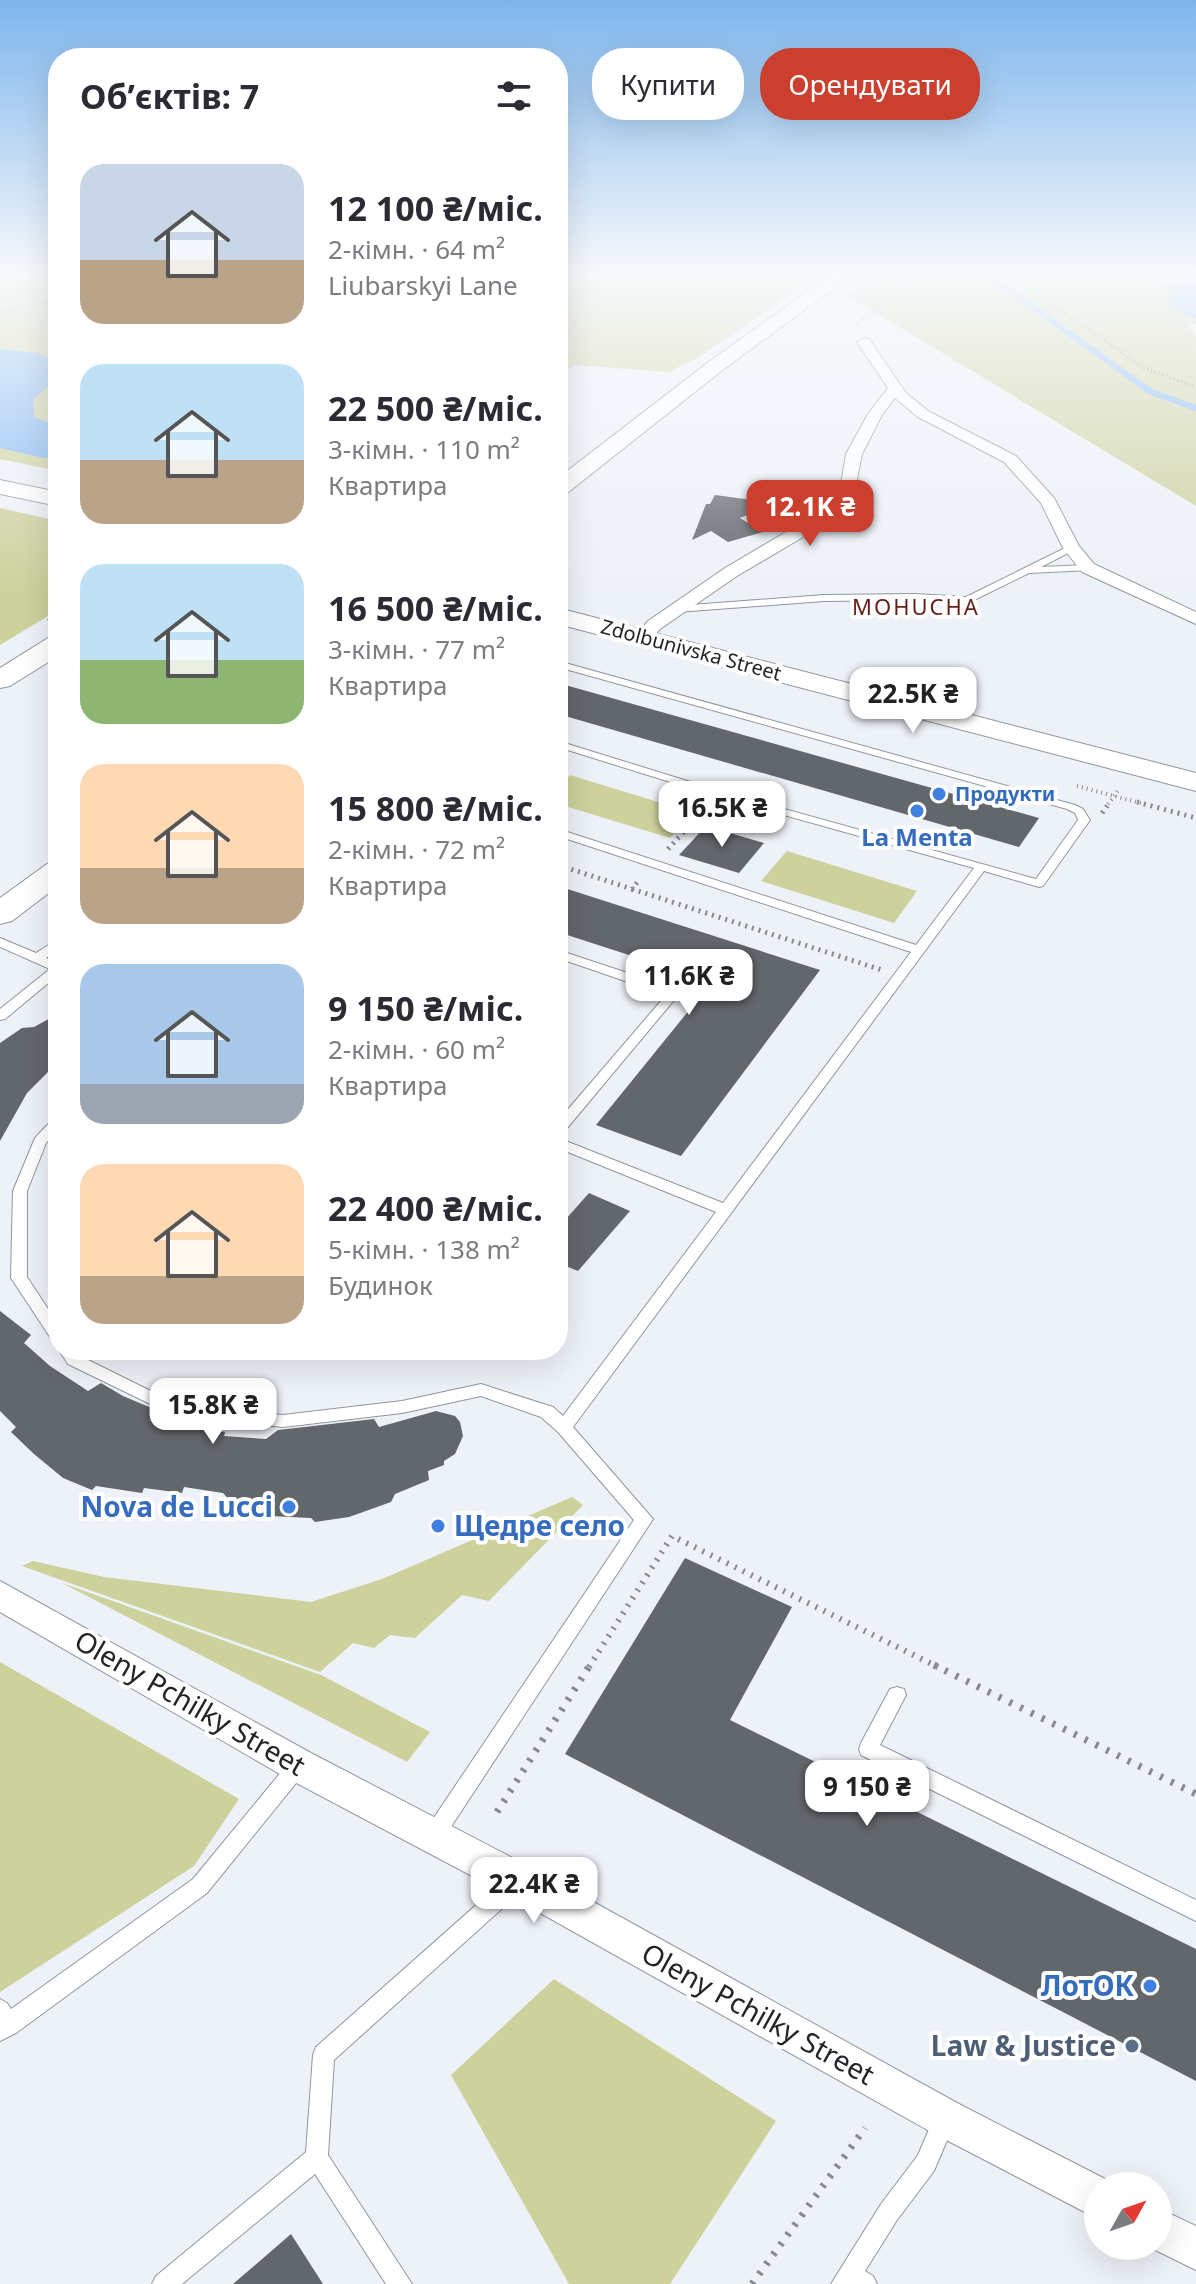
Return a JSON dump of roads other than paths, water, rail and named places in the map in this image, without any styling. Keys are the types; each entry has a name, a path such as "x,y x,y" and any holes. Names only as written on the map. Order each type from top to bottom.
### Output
{"main road":[{"path":"568,481 697,381"},
{"path":"0,487 48,497"},
{"name":"Zdolbunivska Street","path":"568,619 1196,782"},
{"path":"0,680 48,650"},
{"path":"0,914 48,878"}],"street":[{"path":"889,381 923,414 1010,459 1048,501 1071,548 1088,568 1196,619"},
{"path":"643,638 654,625 677,609 797,533 849,486 854,454 875,414 895,389"},
{"name":"Oleny Pchilky Street","path":"0,1595 298,1765 519,1881 945,2118 1084,2191"},
{"path":"1172,2236 1196,2249"}],"lane":[{"path":"677,609 824,598 968,600 1071,548"},
{"path":"1022,571 1088,568"},
{"path":"568,667 1071,807 1084,820 1039,883 719,794 568,747"},
{"path":"568,835 918,950"},
{"path":"564,1427 980,868"},
{"path":"0,942 48,964"},
{"path":"38,958 48,950"},
{"path":"568,957 674,993 568,1118"},
{"path":"0,1016 48,977"},
{"path":"48,1133 40,1141 20,1191 19,1278 48,1321"},
{"path":"568,1147 724,1209"},
{"path":"74,1360 175,1410 283,1421 402,1407 481,1390 547,1412 564,1427 644,1519 434,1836"},
{"path":"897,1695 868,1749 1196,1911"},
{"path":"3,2022 200,1886 298,1765"},
{"path":"400,2284 317,2158 324,2055 519,1881"},
{"path":"853,2281 889,2212 926,2163 945,2118"},
{"path":"164,2284 317,2158"}],"water":[{"path":"0,381 48,381 48,386 33,400 34,417 48,422 48,458 0,448"}],"waterway":[{"path":"1135,381 1151,392 1196,408"}],"place":[{"name":"Продукти","path":"939,794"},
{"name":"La Menta","path":"917,811"},
{"name":"Nova de Lucci","path":"289,1507"},
{"name":"Щедре село","path":"438,1526"},
{"name":"ЛотОК","path":"1150,1986"},
{"name":"Law & Justice","path":"1132,2046"}],"district":[{"name":"MOHUCHA","path":"916,607"}]}
